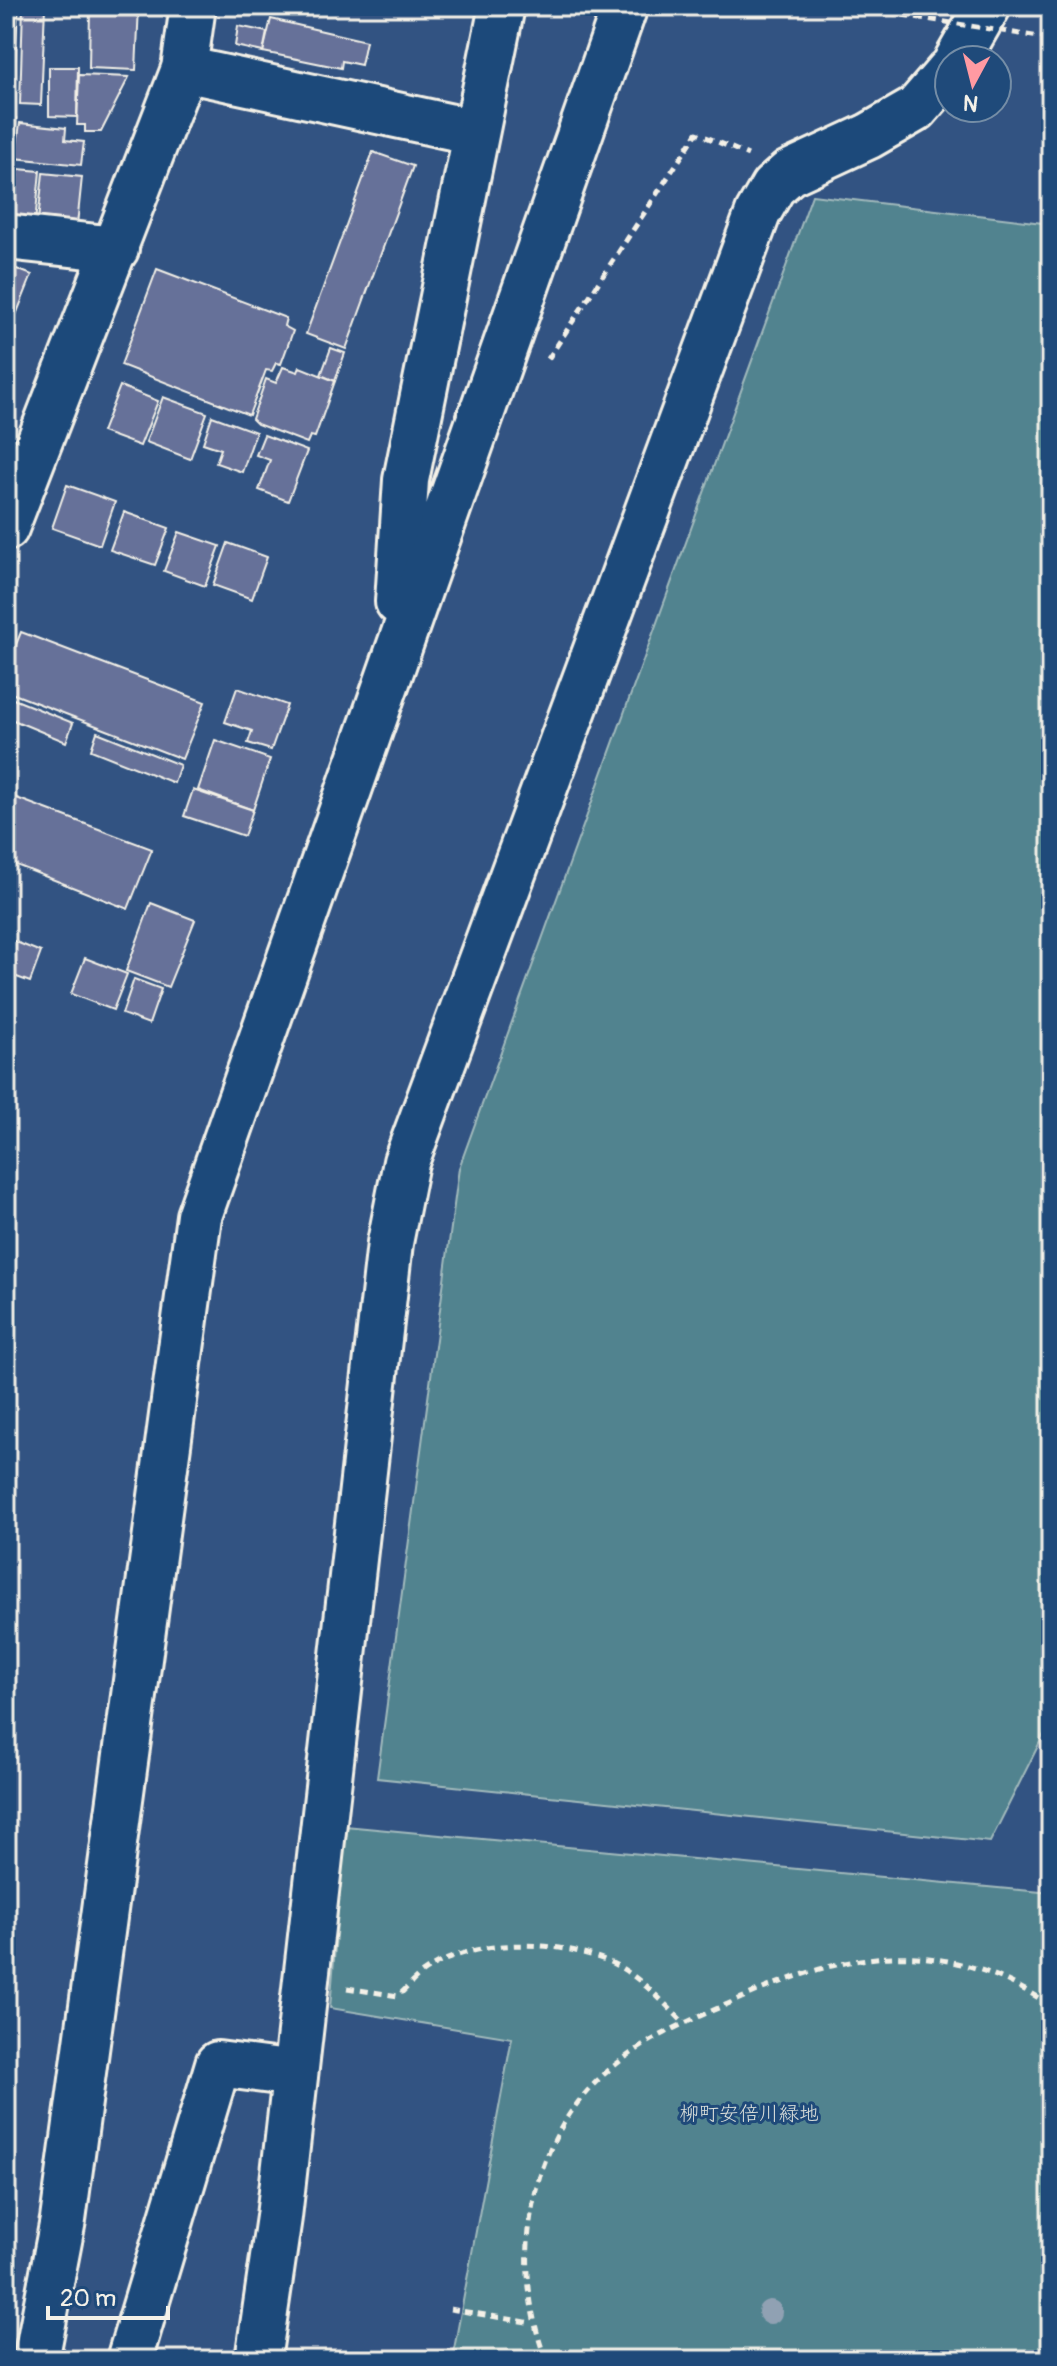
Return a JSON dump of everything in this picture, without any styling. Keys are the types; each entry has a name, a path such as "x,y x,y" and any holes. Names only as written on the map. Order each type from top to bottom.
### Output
{"street":[{"path":"6,528 184,69 193,6"},
{"path":"394,656 406,480 502,6"},
{"path":"36,2360 63,2220 199,1216 625,6"},
{"path":"966,44 988,6"},
{"path":"184,69 475,132"},
{"path":"258,2360 306,1982 390,1243 406,1162 758,213 773,187 789,173 869,136 916,109 933,89"},
{"path":"6,237 116,249"},
{"path":"129,2360 218,2064 295,2074"}],"path":[{"path":"847,6 1051,39"},
{"path":"546,363 697,133 789,173"},
{"path":"306,1982 398,1996 426,1970 461,1955 491,1948 540,1946 611,1963 630,1974 683,2022"},
{"path":"546,2360 532,2323 527,2281 527,2241 535,2194 549,2153 570,2114 592,2086 649,2041 683,2022 797,1977 883,1955 975,1967 1019,1984 1051,2006"},
{"path":"450,2309 532,2323"}],"green space":[{"path":"812,195 1051,224 1051,1720 990,1842 377,1778 459,1168"},
{"name":"柳町安倍川緑地","path":"345,1826 1051,1893 1051,2360 452,2360 512,2038 330,2008"}],"building":[{"path":"6,6 18,6 13,101 6,101"},
{"path":"23,6 45,6 41,105 20,104"},
{"path":"90,6 139,6 136,70 89,68"},
{"path":"271,19 366,41 361,65 342,61 341,68 263,52"},
{"path":"238,26 267,32 263,52 235,46"},
{"path":"49,67 78,67 77,117 49,116"},
{"path":"79,75 129,77 101,132 85,132 85,125 77,125"},
{"path":"6,116 16,118 12,157 6,156"},
{"path":"20,123 66,128 65,140 84,142 81,165 15,158"},
{"path":"373,152 413,166 346,349 306,334"},
{"path":"6,161 11,162 7,206 6,206"},
{"path":"18,169 40,171 35,223 12,221"},
{"path":"43,173 82,177 77,225 38,221"},
{"path":"9,266 32,275 8,335 6,274"},
{"path":"157,269 286,318 284,326 293,331 281,364 276,363 272,371 266,370 249,415 121,365"},
{"path":"331,348 345,353 335,381 321,375"},
{"path":"283,367 298,372 300,367 335,381 315,437 310,436 307,443 257,424 252,419 266,379 276,383"},
{"path":"120,386 158,401 140,446 102,432"},
{"path":"163,397 207,413 190,459 146,442"},
{"path":"212,416 256,432 242,472 216,463 221,449 203,443"},
{"path":"264,435 307,451 288,501 259,490 270,460 256,455"},
{"path":"67,485 115,502 100,545 52,528"},
{"path":"124,512 169,528 155,565 110,550"},
{"path":"179,532 220,546 205,586 164,571"},
{"path":"228,543 267,557 252,599 213,585"},
{"path":"21,632 205,702 182,759 6,691 6,669"},
{"path":"237,688 287,705 271,750 248,743 252,731 225,722"},
{"path":"6,696 73,723 66,742 6,717"},
{"path":"97,732 180,765 174,783 91,750"},
{"path":"215,740 270,759 253,810 198,790"},
{"path":"193,790 253,810 244,836 184,816"},
{"path":"6,794 152,849 128,909 6,861"},
{"path":"151,903 195,920 168,987 126,971"},
{"path":"11,940 41,952 30,982 6,973 6,954"},
{"path":"85,958 127,974 113,1010 71,994"},
{"path":"134,979 161,989 149,1024 122,1014"}]}
